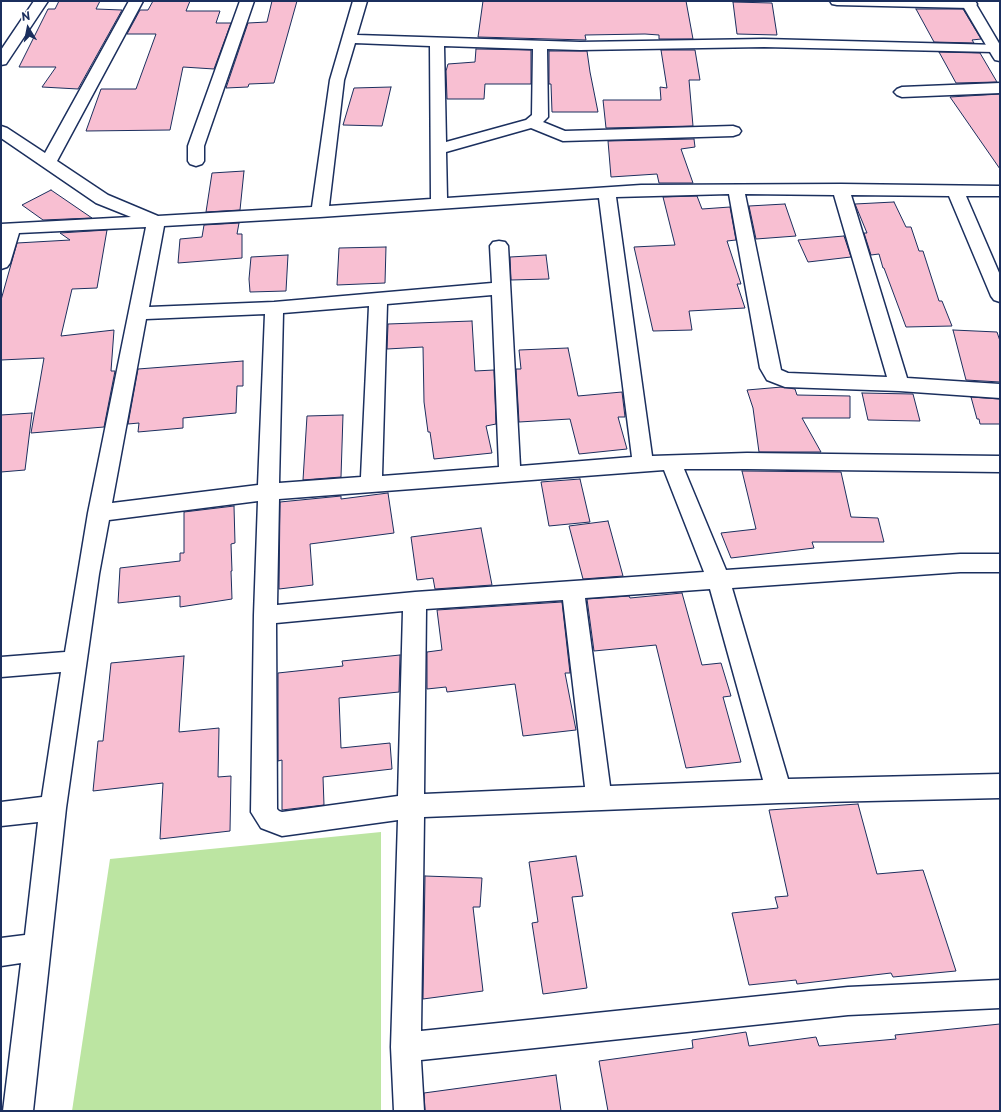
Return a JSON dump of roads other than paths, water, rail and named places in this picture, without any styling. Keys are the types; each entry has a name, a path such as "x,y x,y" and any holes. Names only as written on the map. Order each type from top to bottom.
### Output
{"street":[{"path":"1,61 41,1"},
{"path":"48,162 136,1"},
{"path":"196,161 196,146 246,1"},
{"path":"320,212 337,80 360,1"},
{"path":"349,39 580,46 764,43 997,52 976,3 837,1"},
{"path":"437,42 439,204"},
{"path":"438,149 532,123 540,117 540,45"},
{"path":"902,92 1000,88"},
{"path":"532,123 563,136 733,131"},
{"path":"1,131 102,199 156,221"},
{"path":"736,188 770,368 774,375 785,380 899,384 1000,391"},
{"path":"1,263 6,228 320,212 607,193 736,188 1000,191"},
{"path":"841,189 899,384"},
{"path":"955,190 1000,296"},
{"path":"607,193 643,465"},
{"path":"18,1111 52,808 99,513 156,221"},
{"path":"499,246 510,474"},
{"path":"138,313 274,308 501,288"},
{"path":"371,484 378,299"},
{"path":"274,308 266,615 264,812 270,820 282,824 411,806 779,791 1000,786"},
{"path":"671,462 720,581 779,791"},
{"path":"99,513 270,492 671,462 1000,464"},
{"path":"266,615 415,601 960,564 1000,563"},
{"path":"573,590 599,799"},
{"path":"409,1111 406,1047 415,601"},
{"path":"1,667 75,661"},
{"path":"1,814 52,808"},
{"path":"1,952 37,947"},
{"path":"406,1047 848,1001 1000,994"}]}
